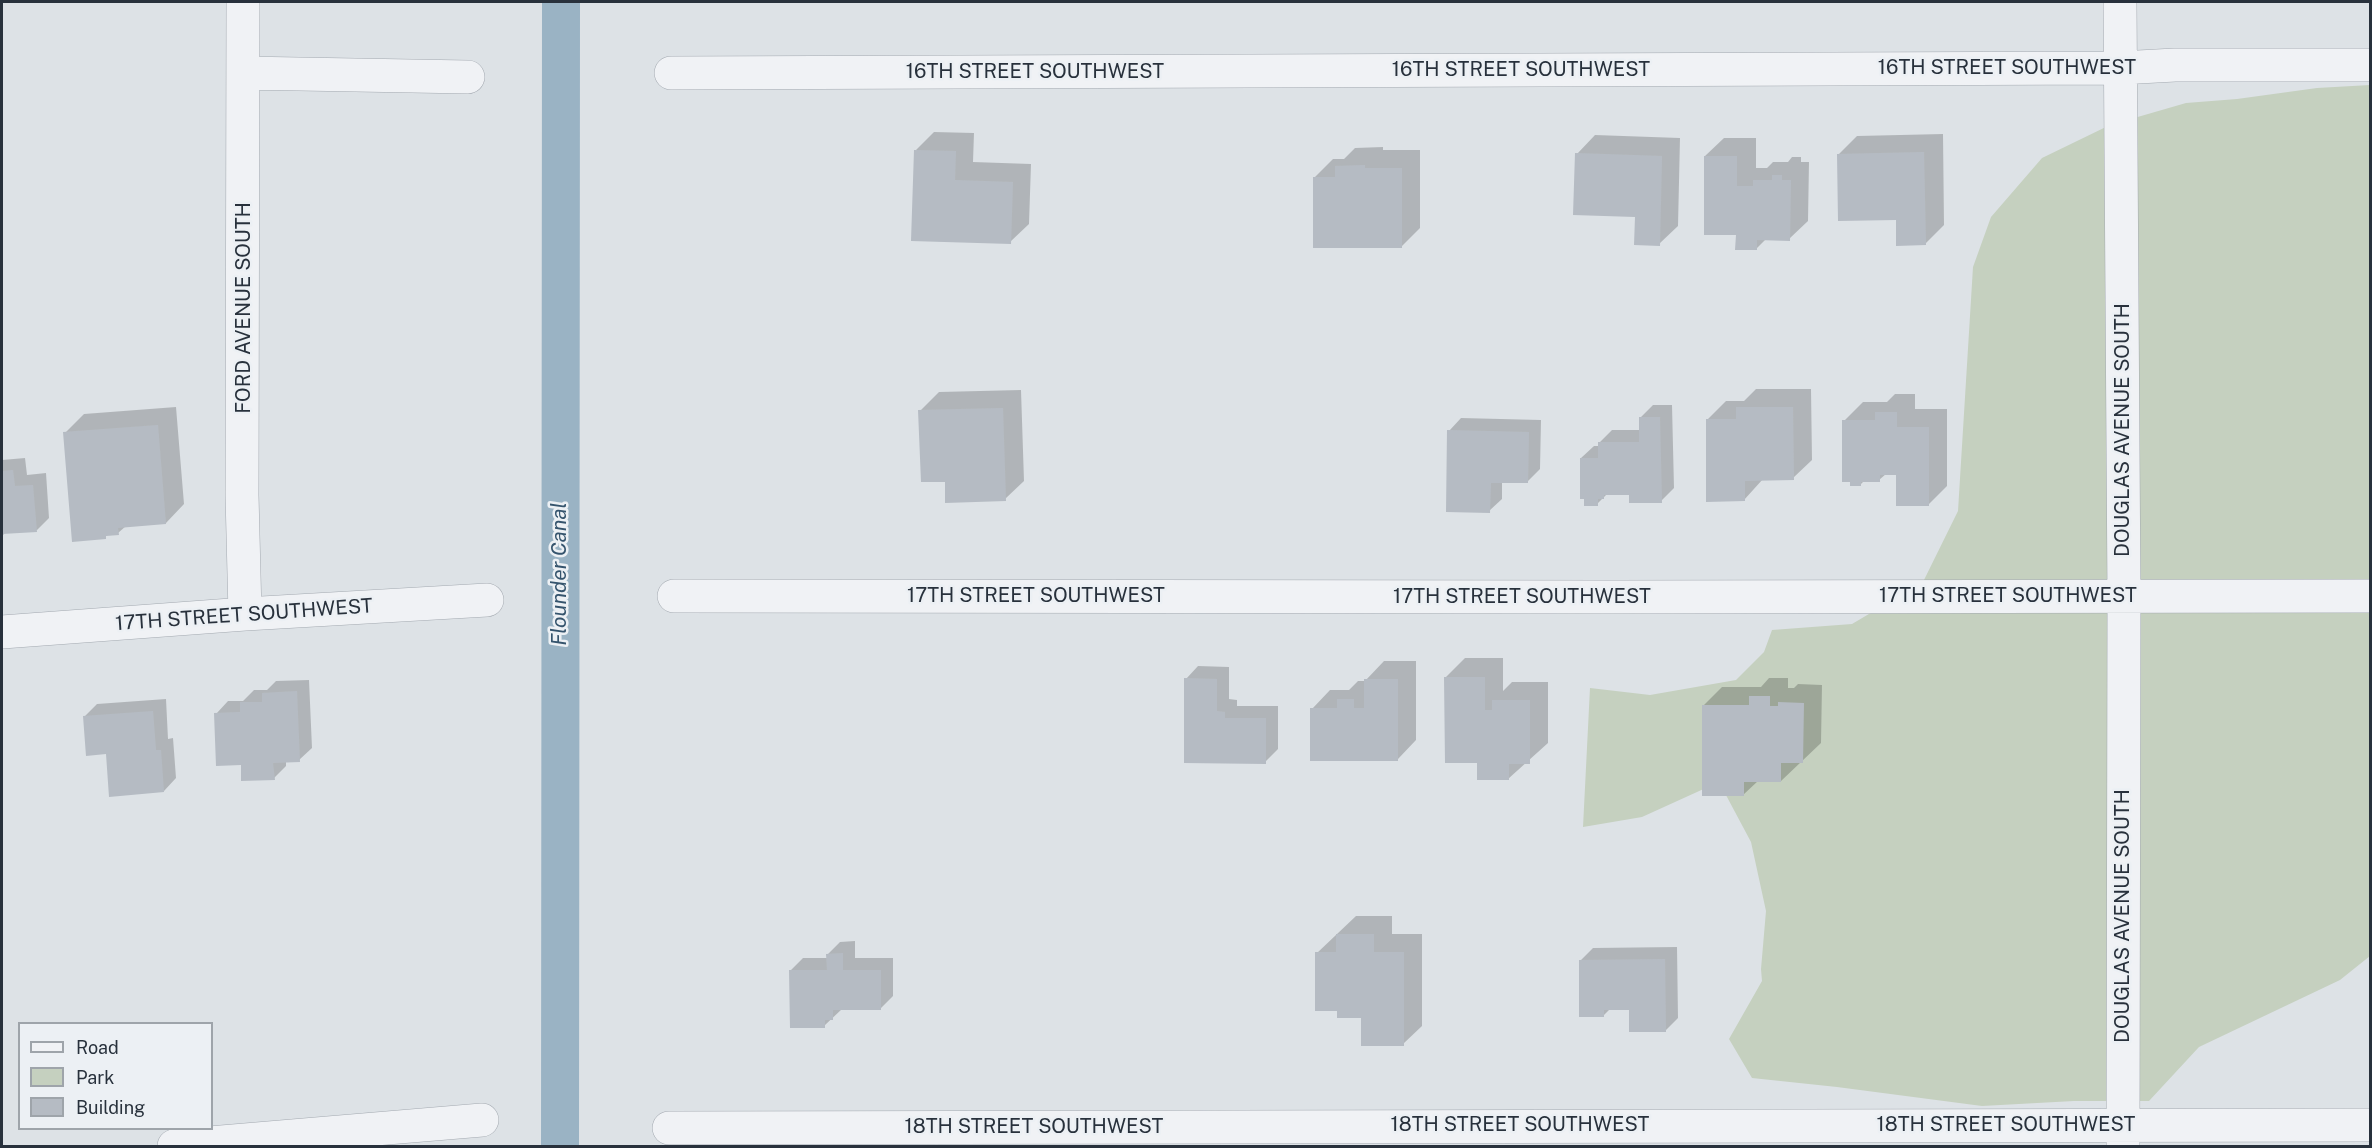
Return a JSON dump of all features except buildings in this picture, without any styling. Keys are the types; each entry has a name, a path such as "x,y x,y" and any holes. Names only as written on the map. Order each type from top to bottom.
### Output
{"street":[{"name":"FORD AVENUE SOUTH","path":"243,2 242,495 244,614"},
{"name":"DOUGLAS AVENUE SOUTH","path":"2120,2 2124,596 2123,1136"},
{"name":"16TH STREET SOUTHWEST","path":"671,73 2120,68 2175,65 2370,65"},
{"path":"243,73 468,77"},
{"name":"17TH STREET SOUTHWEST","path":"674,596 2370,596"},
{"name":"17TH STREET SOUTHWEST","path":"2,632 244,614 487,600"},
{"path":"174,1146 482,1120"},
{"name":"18TH STREET SOUTHWEST","path":"669,1128 2123,1136 2370,1125"}],"green space":[{"path":"2370,85 2370,956 2340,980 2199,1047 2149,1101 2074,1101 1982,1106 1752,1078 1729,1039 1762,981 1766,911 1751,842 1719,782 1642,817 1583,827 1590,688 1650,695 1736,680 1764,652 1772,630 1852,624 1923,582 1958,511 1973,267 1991,217 2042,158 2110,125 2186,103 2237,99 2317,88"}],"waterway":[{"name":"Flounder Canal","path":"560,1146 561,2"}]}
